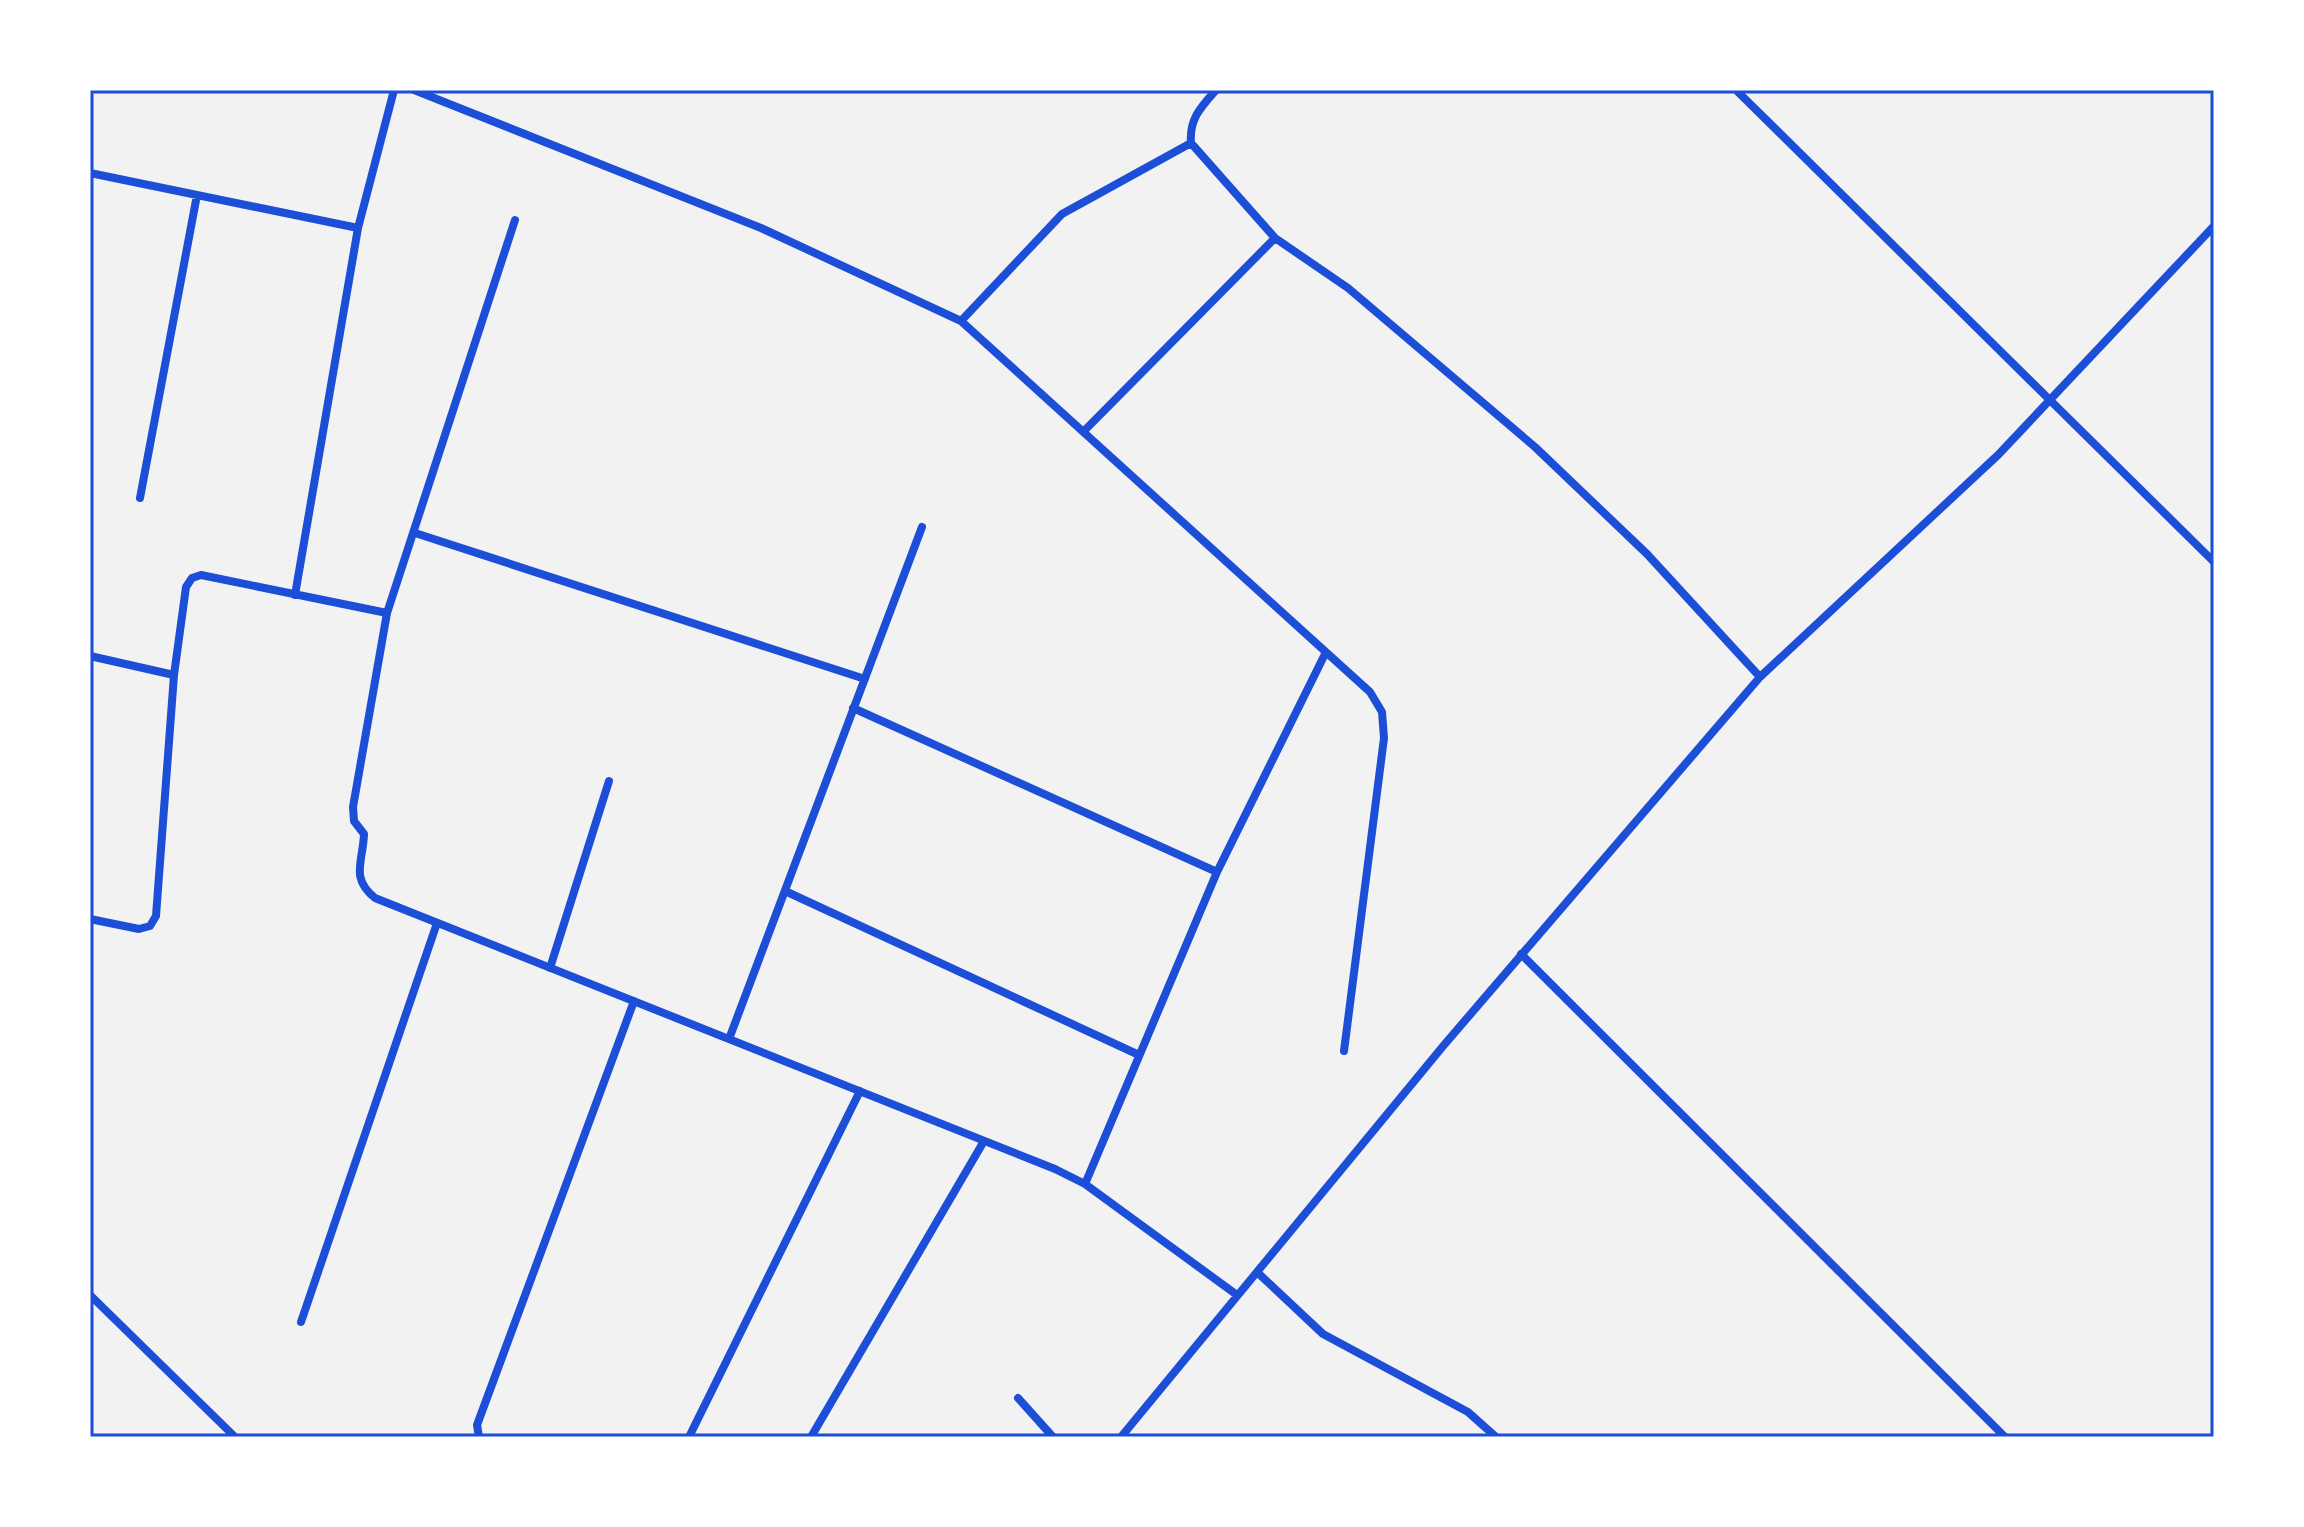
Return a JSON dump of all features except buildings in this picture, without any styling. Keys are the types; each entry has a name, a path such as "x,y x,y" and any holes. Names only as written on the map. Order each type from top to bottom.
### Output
{"street":[{"path":"295,595 358,228 394,90"},
{"path":"414,90 761,228 961,321 1085,430 1370,692 1382,712 1384,738 1344,1051"},
{"path":"1216,90 1196,113 1190,128 1191,143 1275,238 1348,288 1535,447 1647,554 1760,677"},
{"path":"1736,90 2214,562"},
{"path":"961,321 1062,214 1191,143"},
{"path":"90,173 358,228"},
{"path":"140,498 197,195"},
{"path":"515,220 387,613 353,807 354,821 364,834 357,873 362,888 375,898 1085,1184 1237,1295"},
{"path":"1121,1437 1521,954 1760,677 1998,455 2214,226"},
{"path":"1085,430 1275,238"},
{"path":"729,1039 922,527"},
{"path":"415,533 865,679"},
{"path":"90,919 139,929 150,926 156,916 174,675 186,587 192,578 201,575 387,613"},
{"path":"1085,1184 1217,872 1326,652"},
{"path":"90,656 174,675"},
{"path":"853,708 1217,872"},
{"path":"550,968 609,781"},
{"path":"785,891 1139,1055"},
{"path":"301,1322 437,923"},
{"path":"1521,954 2005,1437"},
{"path":"479,1437 477,1425 634,1001"},
{"path":"689,1437 860,1091"},
{"path":"811,1437 984,1141"},
{"path":"1258,1273 1323,1334 1468,1412 1496,1437"},
{"path":"90,1295 235,1437"},
{"path":"1018,1398 1053,1437"}]}
